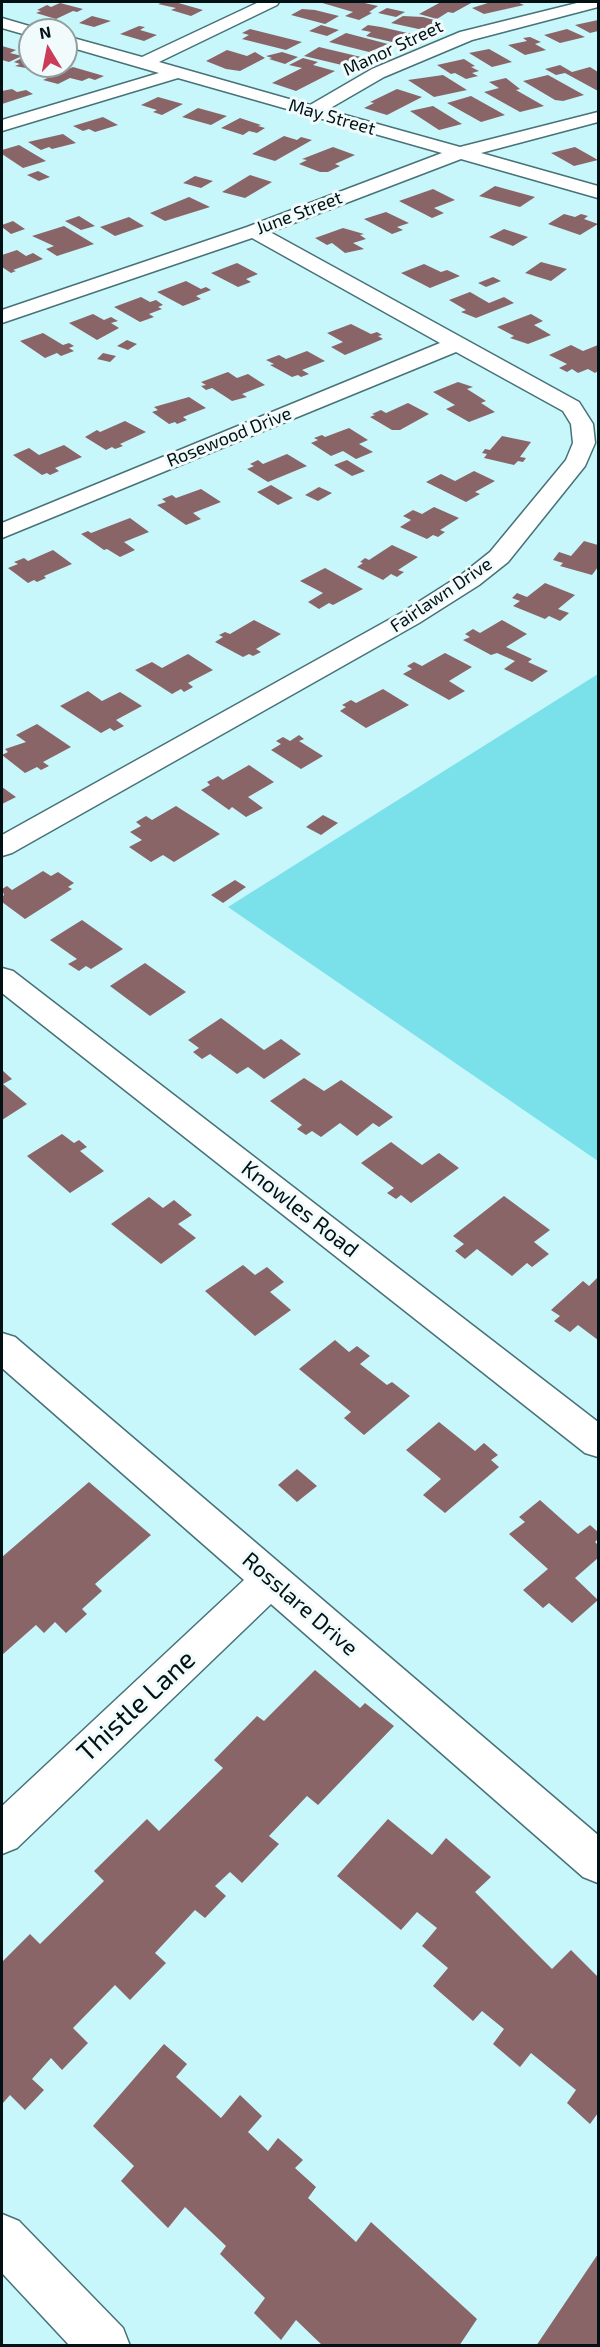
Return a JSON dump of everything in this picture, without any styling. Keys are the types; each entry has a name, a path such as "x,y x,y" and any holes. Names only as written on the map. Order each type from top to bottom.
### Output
{"street":[{"path":"144,63 272,2"},
{"name":"Manor Street","path":"312,111 378,73 466,36 598,2"},
{"path":"2,23 18,28"},
{"name":"May Street","path":"78,44 598,192"},
{"path":"2,126 176,73"},
{"name":"June Street","path":"2,317 254,231 459,153 598,117"},
{"name":"Fairlawn Drive","path":"2,847 410,618 470,580 499,557 577,461 584,443 582,424 571,407 254,231"},
{"name":"Rosewood Drive","path":"2,531 456,344"},
{"name":"Knowles Road","path":"2,978 598,1442"},
{"name":"Rosslare Drive","path":"2,1347 598,1862"},
{"name":"Thistle Lane","path":"2,1834 271,1579"},
{"path":"2,2238 105,2346"}],"shaded area":[{"path":"598,674 598,1161 228,907"}],"building":[{"path":"175,2 203,10 191,16 171,10 176,8 158,4"},
{"path":"319,2 360,2 378,6 369,12 372,13 359,20 345,16 353,12"},
{"path":"441,2 473,2 437,19 419,14"},
{"path":"491,2 517,2 524,5 484,14 472,8"},
{"path":"60,3 83,9 58,18 36,13 41,11 37,10 47,5 51,7"},
{"path":"387,8 405,12 396,17 378,13"},
{"path":"302,9 339,16 325,24 291,15"},
{"path":"92,16 111,21 94,27 79,23"},
{"path":"403,16 423,17 438,21 423,30 391,23"},
{"path":"598,20 598,31 590,33 575,25"},
{"path":"321,25 339,30 327,36 309,31"},
{"path":"368,25 412,34 402,40 396,39 392,42 366,36 371,32 361,30"},
{"path":"139,26 145,27 140,30 157,35 144,41 120,34"},
{"path":"250,29 302,42 286,50 242,39 249,35 242,33"},
{"path":"567,29 585,37 560,43 544,35"},
{"path":"346,33 388,44 369,52 329,42"},
{"path":"530,37 541,42 535,44 546,50 525,55 508,45 527,41 523,38"},
{"path":"2,46 16,50 10,53 18,55 18,58 9,62 2,60"},
{"path":"319,47 361,57 346,66 304,56"},
{"path":"489,49 512,62 492,67 469,53"},
{"path":"227,50 247,56 255,52 265,58 240,71 226,69 206,61"},
{"path":"282,52 298,57 285,64 266,56"},
{"path":"303,58 318,62 313,65 335,71 296,91 272,83 302,68 289,65"},
{"path":"464,59 475,66 471,67 479,71 472,73 478,76 466,79 455,73 451,74 437,65"},
{"path":"560,65 572,72 590,67 598,72 598,91 565,73 556,75 545,69"},
{"path":"78,68 104,76 95,80 89,78 82,81 70,78 78,78"},
{"path":"443,75 467,90 434,97 408,80"},
{"path":"548,75 584,95 563,101 555,100 523,81"},
{"path":"48,78 70,78 58,84 43,80"},
{"path":"506,78 520,89 516,90 544,106 520,112 484,92 499,88 489,82"},
{"path":"12,89 17,92 26,90 33,94 2,104 2,91"},
{"path":"397,89 422,97 387,115 364,108 374,103 370,102"},
{"path":"471,96 505,115 481,122 447,103"},
{"path":"158,97 183,104 162,115 153,112 157,110 141,105"},
{"path":"433,106 462,124 439,130 410,111"},
{"path":"198,108 227,116 211,125 182,117"},
{"path":"103,117 118,125 95,132 89,129 83,131 73,126"},
{"path":"240,118 265,128 257,133 249,131 243,135 221,128"},
{"path":"63,134 76,143 41,150 28,142"},
{"path":"284,136 297,140 301,137 312,140 275,161 252,154"},
{"path":"19,145 46,161 23,168 2,154 2,150"},
{"path":"333,147 355,155 335,164 340,166 328,172 320,172 299,164 307,160 302,159"},
{"path":"575,147 598,160 574,166 551,153"},
{"path":"38,171 50,177 39,181 27,175"},
{"path":"250,175 272,182 245,198 222,192"},
{"path":"195,176 213,181 201,188 183,183"},
{"path":"495,186 535,197 520,207 479,196"},
{"path":"433,189 455,200 434,208 444,213 432,218 399,201"},
{"path":"189,197 210,207 165,221 150,213"},
{"path":"386,212 409,223 397,227 403,230 392,234 364,219"},
{"path":"564,214 575,217 581,214 588,216 584,219 598,224 580,235 548,224"},
{"path":"79,216 95,226 81,230 65,221"},
{"path":"129,217 144,226 115,236 100,227"},
{"path":"13,221 25,229 11,234 2,227"},
{"path":"64,226 94,244 57,256 46,249 54,246 32,236"},
{"path":"343,228 364,234 360,235 366,239 353,243 364,249 345,253 332,243 327,245 315,238"},
{"path":"504,229 528,237 513,246 489,237"},
{"path":"17,250 26,256 33,253 43,259 13,270 16,271 11,273 2,267 2,255"},
{"path":"541,262 567,269 551,281 525,273"},
{"path":"237,263 258,274 246,279 251,282 238,287 211,273"},
{"path":"424,264 441,272 447,270 460,276 430,288 401,273"},
{"path":"493,277 501,281 486,287 478,283"},
{"path":"186,281 201,289 206,287 211,290 196,296 201,299 183,306 157,292"},
{"path":"470,292 489,303 504,297 514,303 476,318 461,312 466,310 449,300"},
{"path":"141,297 150,302 156,300 163,305 158,307 162,309 149,314 154,317 140,322 114,307"},
{"path":"93,314 104,320 111,317 118,321 111,323 119,328 97,340 69,323"},
{"path":"531,314 543,321 534,325 551,335 528,344 510,338 514,336 497,327"},
{"path":"351,324 371,334 377,332 382,335 378,336 383,339 345,355 331,347 343,342 327,333"},
{"path":"43,333 63,345 69,343 74,346 69,348 74,351 61,356 57,353 45,358 20,341"},
{"path":"127,340 137,344 128,350 117,346"},
{"path":"571,345 583,351 598,345 598,371 595,373 588,369 578,373 572,369 567,372 559,368 567,364 549,355"},
{"path":"307,351 325,361 302,370 309,374 301,377 298,375 292,377 270,365 274,364 266,360 279,355 286,359"},
{"path":"103,353 116,356 110,362 97,359"},
{"path":"228,372 237,378 248,374 265,385 242,394 247,397 232,401 212,388 206,390 201,386 206,385 201,382"},
{"path":"458,382 473,387 467,389 486,401 481,403 495,412 469,422 446,409 455,405 433,392"},
{"path":"189,397 206,408 183,417 187,420 169,424 152,412 158,410 154,407"},
{"path":"408,403 429,414 400,430 392,430 370,417 381,410 386,413"},
{"path":"125,421 146,432 120,444 123,446 106,450 85,437 97,430 100,432"},
{"path":"349,428 368,440 359,444 373,452 356,459 343,451 331,456 311,443 318,440 314,438 322,435 325,437"},
{"path":"502,436 531,442 520,457 526,458 523,462 518,461 514,465 484,458 487,454 482,453 485,449 490,450"},
{"path":"64,445 82,457 55,468 59,471 50,475 47,473 42,475 13,455 29,448 39,455"},
{"path":"287,454 307,466 268,482 247,469 254,466 250,464 258,460 263,464"},
{"path":"347,460 365,471 352,476 334,465"},
{"path":"474,471 495,481 475,492 480,494 466,502 426,482 441,474 455,481"},
{"path":"271,485 293,498 278,505 257,492"},
{"path":"319,487 332,493 318,501 305,495"},
{"path":"201,489 221,502 193,513 201,519 186,525 157,505 166,502 162,499 172,495 176,498"},
{"path":"434,507 459,518 440,530 445,532 438,537 433,535 427,539 400,527 411,520 403,516 413,510 422,514"},
{"path":"130,518 149,532 124,542 135,550 120,557 107,549 104,550 81,534 88,531 91,533"},
{"path":"584,541 598,545 598,567 592,575 560,566 563,563 553,560 559,552 571,556"},
{"path":"392,545 418,557 398,570 404,572 397,577 391,574 383,580 357,567 363,563 360,562 365,558 369,560"},
{"path":"53,550 72,564 44,576 46,578 37,582 34,580 28,583 8,568 18,564 14,562 24,558 28,561"},
{"path":"325,568 363,589 333,605 329,603 319,609 308,602 323,593 300,581"},
{"path":"545,583 575,595 558,609 569,613 560,621 549,616 545,619 513,606 520,601 512,598 517,593 527,597"},
{"path":"254,620 281,634 256,649 261,652 243,657 215,642 223,637 219,635 225,632 230,634"},
{"path":"502,620 527,634 506,647 532,659 528,662 548,671 532,682 504,669 515,661 497,653 491,655 463,640 470,637 465,634 473,629 480,633"},
{"path":"445,653 472,667 449,681 465,691 449,700 403,674 412,669 407,666 414,662 422,666"},
{"path":"188,654 213,670 188,683 193,687 184,692 181,689 172,694 135,670 152,662 162,668"},
{"path":"383,689 409,705 366,728 340,711 346,707 342,705 351,700 356,703"},
{"path":"88,691 102,701 120,692 142,706 116,720 124,726 114,731 110,728 101,733 60,706"},
{"path":"37,724 71,747 43,762 49,766 41,770 37,767 25,773 2,755 8,752 5,749 26,742 16,735"},
{"path":"299,735 304,739 299,741 323,756 301,769 271,750 281,744 276,741 283,737 290,741"},
{"path":"249,765 274,782 248,797 263,808 246,817 232,807 229,810 201,790 210,785 207,782 218,776 223,780"},
{"path":"2,787 16,797 2,804"},
{"path":"176,806 220,834 174,862 163,855 151,862 129,847 142,840 130,832 141,826 136,822 146,816 152,820"},
{"path":"323,815 338,823 321,835 306,827"},
{"path":"43,871 51,876 58,872 74,883 68,887 72,889 25,919 2,902 4,895 2,889 7,886 12,890"},
{"path":"235,880 246,887 223,903 211,895"},
{"path":"82,920 123,949 91,969 86,966 79,971 68,964 77,959 50,940"},
{"path":"145,963 186,992 150,1016 110,986"},
{"path":"221,1018 264,1050 281,1039 301,1054 264,1079 248,1067 237,1074 210,1054 202,1059 193,1052 199,1048 188,1040"},
{"path":"2,1070 12,1079 3,1084 27,1104 2,1120"},
{"path":"304,1078 324,1091 341,1080 393,1117 379,1127 373,1123 357,1136 340,1123 321,1137 312,1131 306,1135 297,1129 302,1125 270,1101"},
{"path":"62,1134 74,1143 79,1140 87,1147 80,1151 104,1171 70,1193 27,1156"},
{"path":"391,1142 422,1165 439,1153 459,1168 411,1203 401,1195 396,1199 387,1193 394,1188 361,1163"},
{"path":"504,1196 550,1230 534,1242 549,1254 532,1267 527,1263 512,1276 477,1249 465,1259 455,1251 464,1244 453,1236"},
{"path":"149,1197 163,1208 174,1200 192,1215 178,1224 196,1238 161,1264 111,1224"},
{"path":"243,1265 255,1275 267,1267 284,1282 270,1292 291,1310 255,1336 205,1291"},
{"path":"598,1277 598,1340 578,1325 570,1332 554,1321 560,1316 551,1310 583,1281 589,1286"},
{"path":"335,1340 349,1352 357,1346 370,1356 360,1364 387,1385 392,1382 410,1396 364,1435 344,1418 351,1412 299,1369"},
{"path":"439,1422 475,1451 484,1443 498,1455 491,1460 499,1467 445,1513 423,1495 441,1479 406,1450"},
{"path":"297,1469 317,1486 297,1502 278,1485"},
{"path":"89,1482 151,1535 95,1584 102,1591 82,1609 87,1614 66,1633 55,1622 44,1633 36,1625 2,1655 2,1557"},
{"path":"540,1500 578,1534 590,1525 598,1532 598,1539 595,1542 598,1545 598,1558 575,1578 598,1600 572,1623 549,1603 543,1608 523,1590 548,1569 509,1534 525,1522 519,1517"},
{"path":"315,1670 360,1708 365,1703 394,1726 318,1805 307,1796 269,1836 279,1844 242,1883 230,1872 215,1886 226,1896 205,1918 195,1910 155,1953 166,1963 130,2000 115,1985 73,2028 88,2043 62,2070 51,2058 32,2079 44,2090 25,2110 10,2095 3,2103 2,1962 30,1934 40,1944 104,1881 94,1871 147,1819 159,1831 223,1768 214,1760 257,1716 264,1721"},
{"path":"388,1819 432,1855 446,1838 491,1877 475,1892 552,1969 571,1950 598,1977 598,2113 590,2124 567,2103 576,2090 531,2053 520,2067 493,2044 504,2029 482,2011 473,2021 433,1986 448,1968 422,1946 437,1928 417,1912 401,1930 337,1876"},
{"path":"164,2044 187,2064 176,2077 221,2118 240,2095 262,2116 248,2132 268,2151 278,2138 303,2160 295,2168 316,2187 308,2198 356,2242 371,2222 477,2319 459,2346 323,2346 296,2320 281,2340 254,2313 265,2298 220,2254 226,2246 185,2207 168,2228 121,2181 134,2166 93,2126"},
{"path":"598,2254 598,2346 536,2346"}]}
